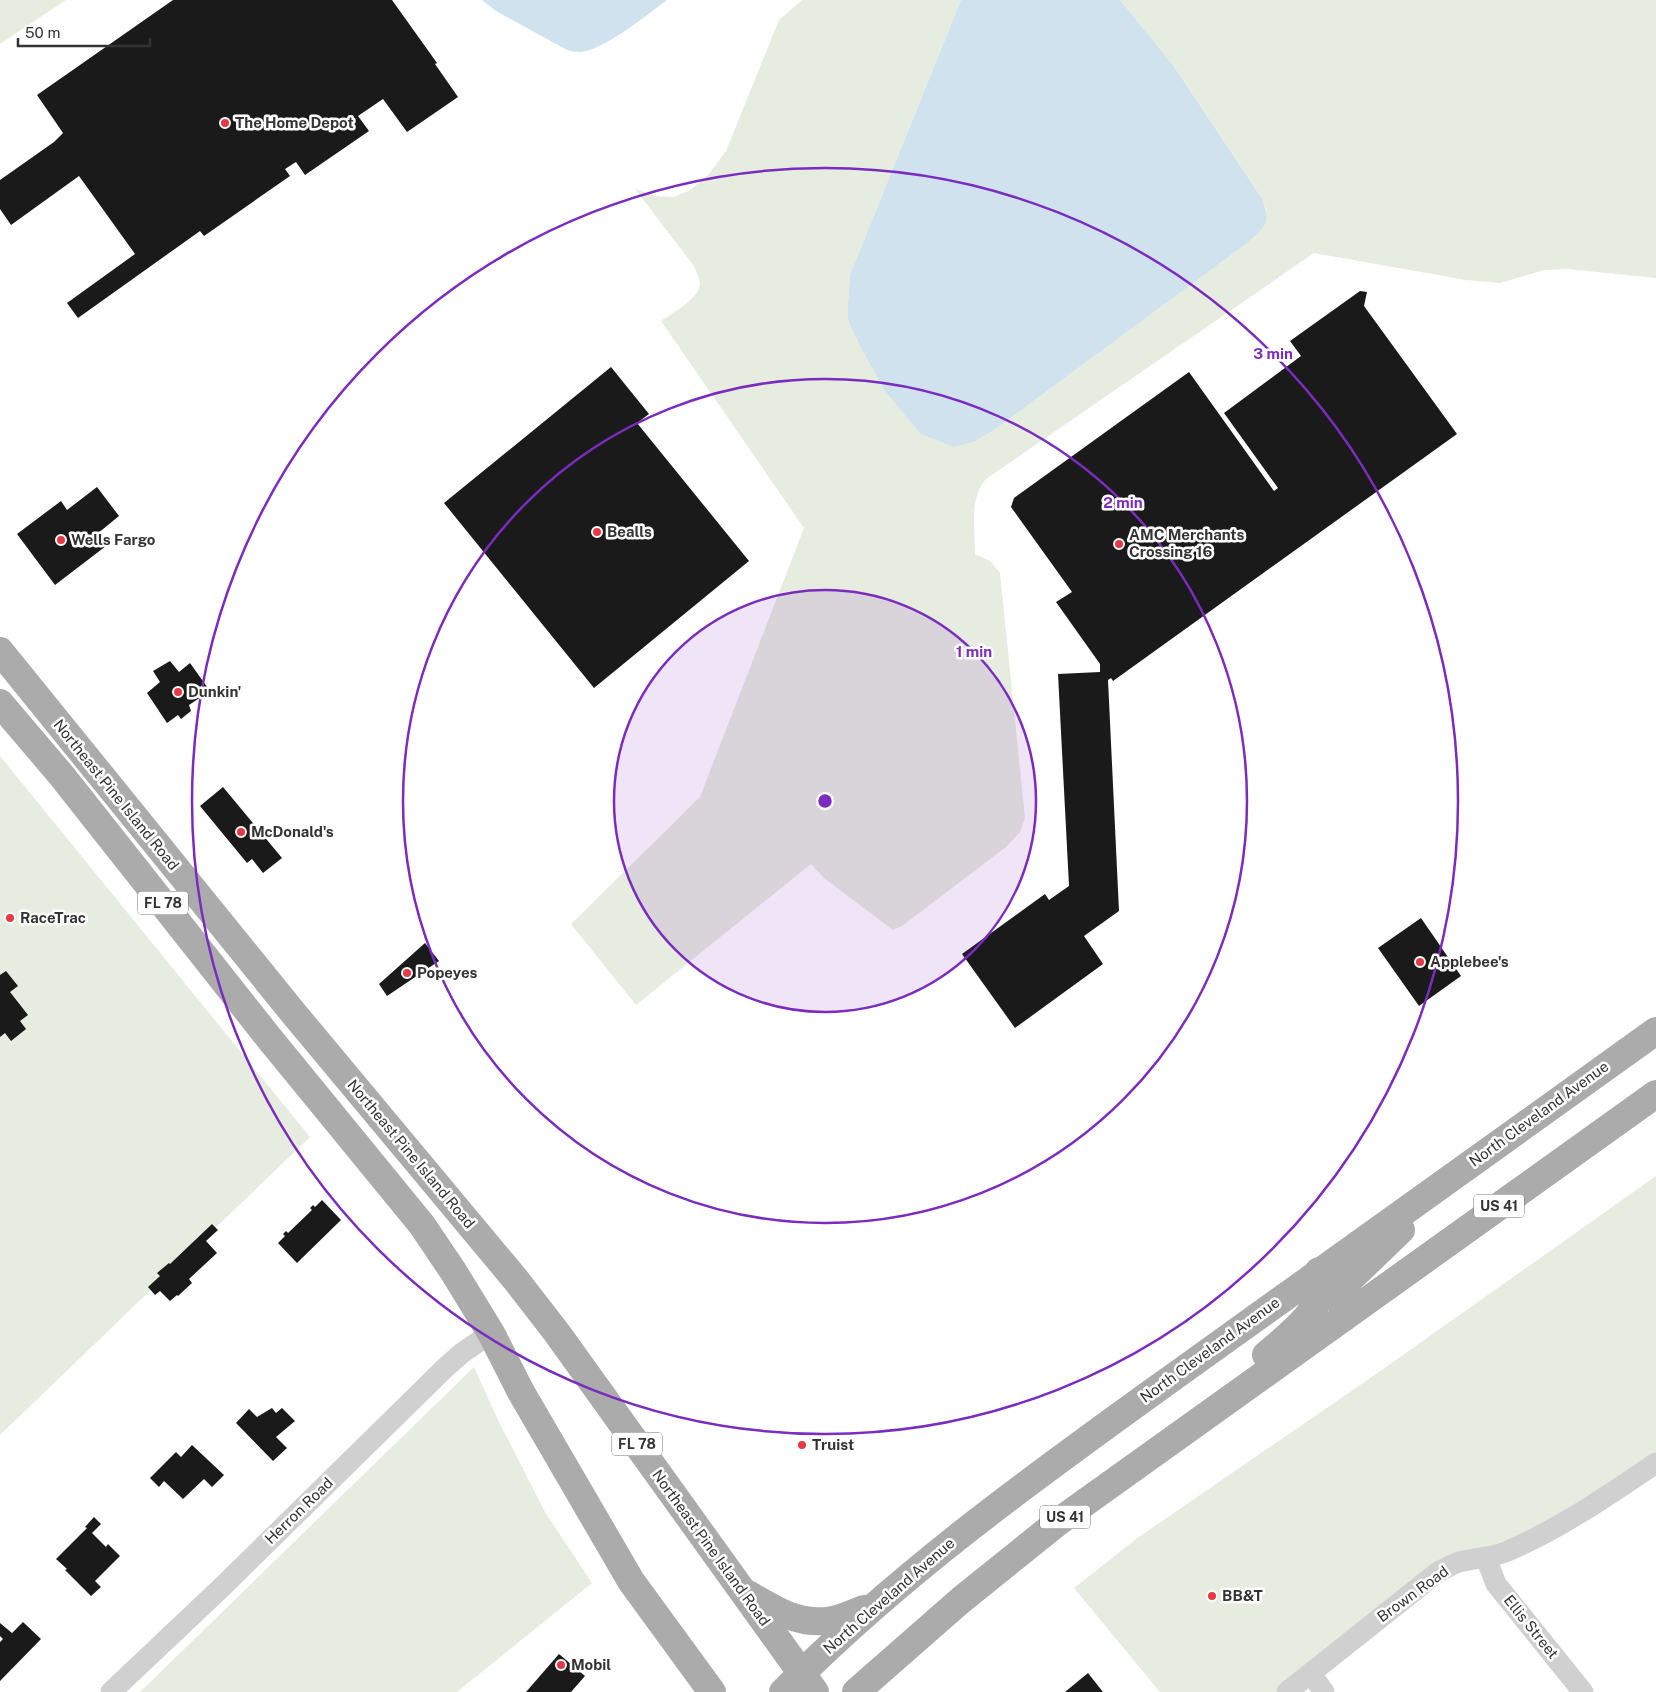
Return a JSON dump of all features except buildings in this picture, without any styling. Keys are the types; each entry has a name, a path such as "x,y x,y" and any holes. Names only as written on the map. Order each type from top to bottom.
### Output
{"main road":[{"name":"Northeast Pine Island Road","path":"0,651 294,1015 516,1280 557,1333 740,1590 800,1686"},
{"name":"Northeast Pine Island Road","path":"0,703 62,776 269,1038 422,1225 491,1333 521,1392 631,1580 712,1692"},
{"name":"North Cleveland Avenue","path":"800,1686 878,1604 997,1505 1319,1271 1656,1031"},
{"name":"US 41","path":"856,1692 941,1616 1058,1522 1656,1094"},
{"path":"1343,1318 1341,1300 1344,1289 1350,1279 1472,1162"},
{"path":"1174,1439 1309,1316 1318,1300 1322,1283 1319,1271"},
{"path":"740,1590 775,1611 804,1621 829,1621 878,1604"}],"street":[{"name":"Herron Road","path":"111,1692 222,1587 446,1366 491,1333"},
{"name":"Brown Road","path":"1288,1692 1438,1572 1458,1562 1486,1558 1506,1552 1585,1510 1656,1464"},
{"name":"Ellis Street","path":"1486,1558 1496,1584 1583,1692"},
{"path":"1310,1674 1324,1692"}],"shaded area":[{"path":"0,0 66,0 0,44"},
{"path":"802,0 961,0 850,275 848,321 884,390 976,441 997,428 1242,247 1259,233 1267,210 1261,197 1173,65 1120,0 1656,0 1656,278 1568,269 1544,270 1500,283 1466,280 1314,253 986,479 977,495 975,504 975,554 990,561 1000,573 1025,818 1020,832 1006,847 902,926 893,930 824,878 811,864 636,1005 571,924 700,797 804,528 661,321 696,294 700,282 694,266 635,189 656,196 673,197 689,191 708,175 726,151 779,20"},
{"path":"0,756 310,1137 0,1435"},
{"path":"1656,1176 1656,1468 1443,1579 1297,1692 1160,1692 1074,1588 1136,1539 1379,1372"},
{"path":"474,1367 497,1418 545,1512 592,1583 457,1692 140,1692"}],"water":[{"path":"482,0 667,0 637,23 600,46 574,52 496,11"},
{"path":"961,0 1120,0 1173,65 1261,197 1265,206 1266,220 1261,231 1242,247 997,428 976,441 954,447 921,434 884,390 848,321 848,303 850,275"}],"place":[{"name":"The Home Depot","path":"225,123"},
{"name":"Bealls","path":"597,532"},
{"name":"Wells Fargo","path":"61,540"},
{"name":"AMC Merchants Crossing 16","path":"1119,544"},
{"name":"Dunkin'","path":"178,692"},
{"name":"McDonald's","path":"241,832"},
{"name":"RaceTrac","path":"10,918"},
{"name":"Applebee's","path":"1420,962"},
{"name":"Popeyes","path":"407,973"},
{"name":"Truist","path":"802,1445"},
{"name":"BB&T","path":"1212,1596"},
{"name":"Mobil","path":"561,1665"}]}
